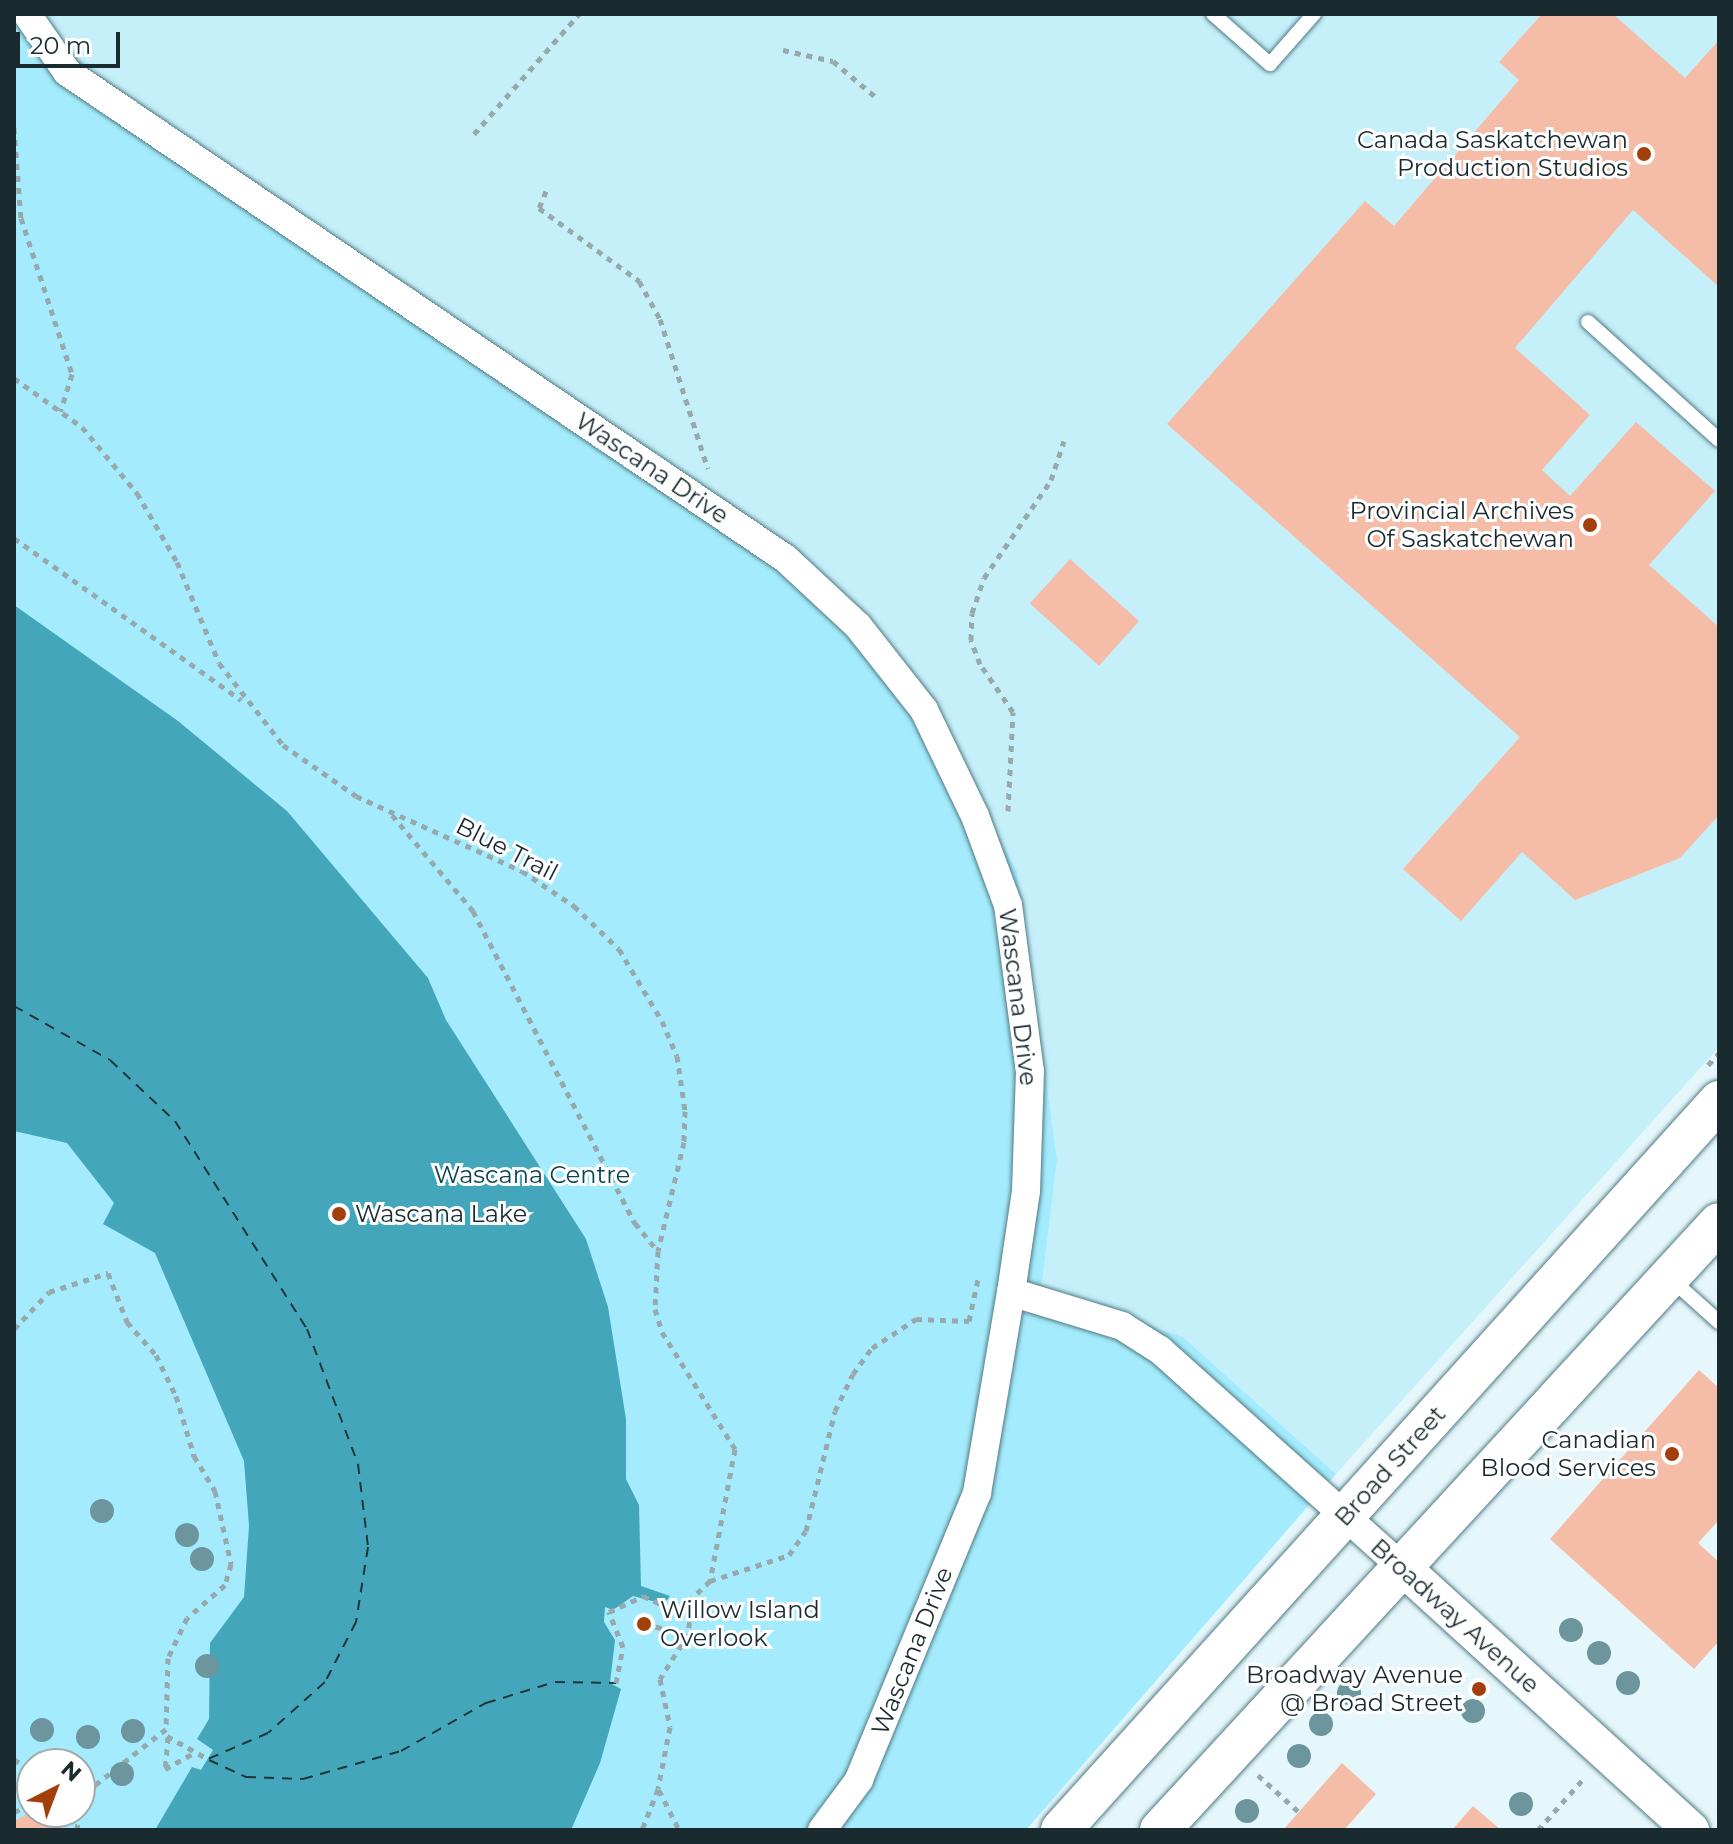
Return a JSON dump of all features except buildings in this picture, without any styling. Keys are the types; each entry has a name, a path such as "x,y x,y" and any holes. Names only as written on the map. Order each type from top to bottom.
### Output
{"main road":[{"name":"Broad Street","path":"1061,1830 1719,1101"},
{"path":"1160,1830 1719,1223"}],"street":[{"name":"Wascana Drive","path":"27,14 67,72 786,559 858,626 924,710 988,852 1008,905 1030,1071 1026,1191 977,1493 859,1780 822,1830"},
{"name":"Broadway Avenue","path":"1011,1292 1122,1326 1160,1350 1691,1830"}],"lane":[{"path":"1213,14 1270,64 1314,14"},
{"path":"1588,322 1719,440"},
{"path":"1669,1277 1719,1322"}],"path":[{"path":"474,134 579,14"},
{"path":"783,50 833,61 877,98"},
{"path":"14,128 21,218 72,374 61,411"},
{"path":"546,191 539,208 639,281 660,319 708,469 700,500"},
{"name":"Blue Trail","path":"14,378 61,411 110,457 157,524 219,663 244,702 312,767 389,812 522,871 574,906 642,982 677,1056 685,1111 684,1142 653,1283 662,1332 735,1449 710,1581 692,1598 687,1616"},
{"path":"988,852 1005,839 1013,712 980,664 971,640 972,613 984,578 1051,480 1064,441"},
{"path":"14,538 244,702"},
{"path":"389,812 473,911 635,1223 658,1251"},
{"path":"710,1581 767,1567 789,1555 806,1531 835,1411 853,1374 872,1348 916,1319 969,1321 981,1266"},
{"path":"14,1329 49,1292 108,1273 127,1322 156,1355 176,1396 194,1456 215,1491 231,1564 225,1585 187,1618 168,1658 165,1769 196,1752"},
{"path":"616,1683 623,1647 609,1612 643,1596 687,1616 688,1634 660,1679 670,1727 658,1789 642,1830"},
{"path":"644,1624 688,1634"},
{"path":"165,1735 208,1759"},
{"path":"96,1784 165,1735"},
{"path":"1231,1751 1299,1812"},
{"path":"1538,1830 1607,1753"},
{"path":"658,1789 679,1830"}],"shaded area":[{"path":"44,14 1719,14 1719,1047 1336,1474 1183,1337 1040,1289 1057,1160 795,549 78,67"},
{"name":"Wascana Lake","path":"14,605 178,721 287,811 428,978 446,1020 586,1239 608,1307 626,1419 626,1479 639,1505 641,1586 670,1596 664,1604 633,1596 613,1610 605,1607 604,1622 615,1640 610,1683 621,1689 600,1763 571,1830 155,1830 192,1767 201,1770 213,1750 197,1739 209,1719 210,1643 244,1597 249,1526 244,1461 155,1253 103,1224 114,1203 67,1143 14,1131"}],"green space":[{"name":"Wascana Centre","path":"14,14 78,67 795,549 930,706 1017,872 1057,1160 1041,1289 1183,1337 1336,1474 1026,1830 14,1830"}],"ferry route":[{"path":"14,1006 110,1060 175,1121 307,1329 358,1464 368,1547 356,1622 325,1682 268,1733 208,1759"},
{"path":"209,1760 246,1777 303,1779 401,1751 486,1703 555,1682 616,1683"}],"place":[{"name":"Canada Saskatchewan Production Studios","path":"1644,154"},
{"name":"Provincial Archives Of Saskatchewan","path":"1590,525"},
{"name":"Wascana Lake","path":"339,1214"},
{"name":"Canadian Blood Services","path":"1672,1454"},
{"name":"Willow Island Overlook","path":"644,1624"},
{"name":"Broadway Avenue @ Broad Street","path":"1479,1689"}]}
